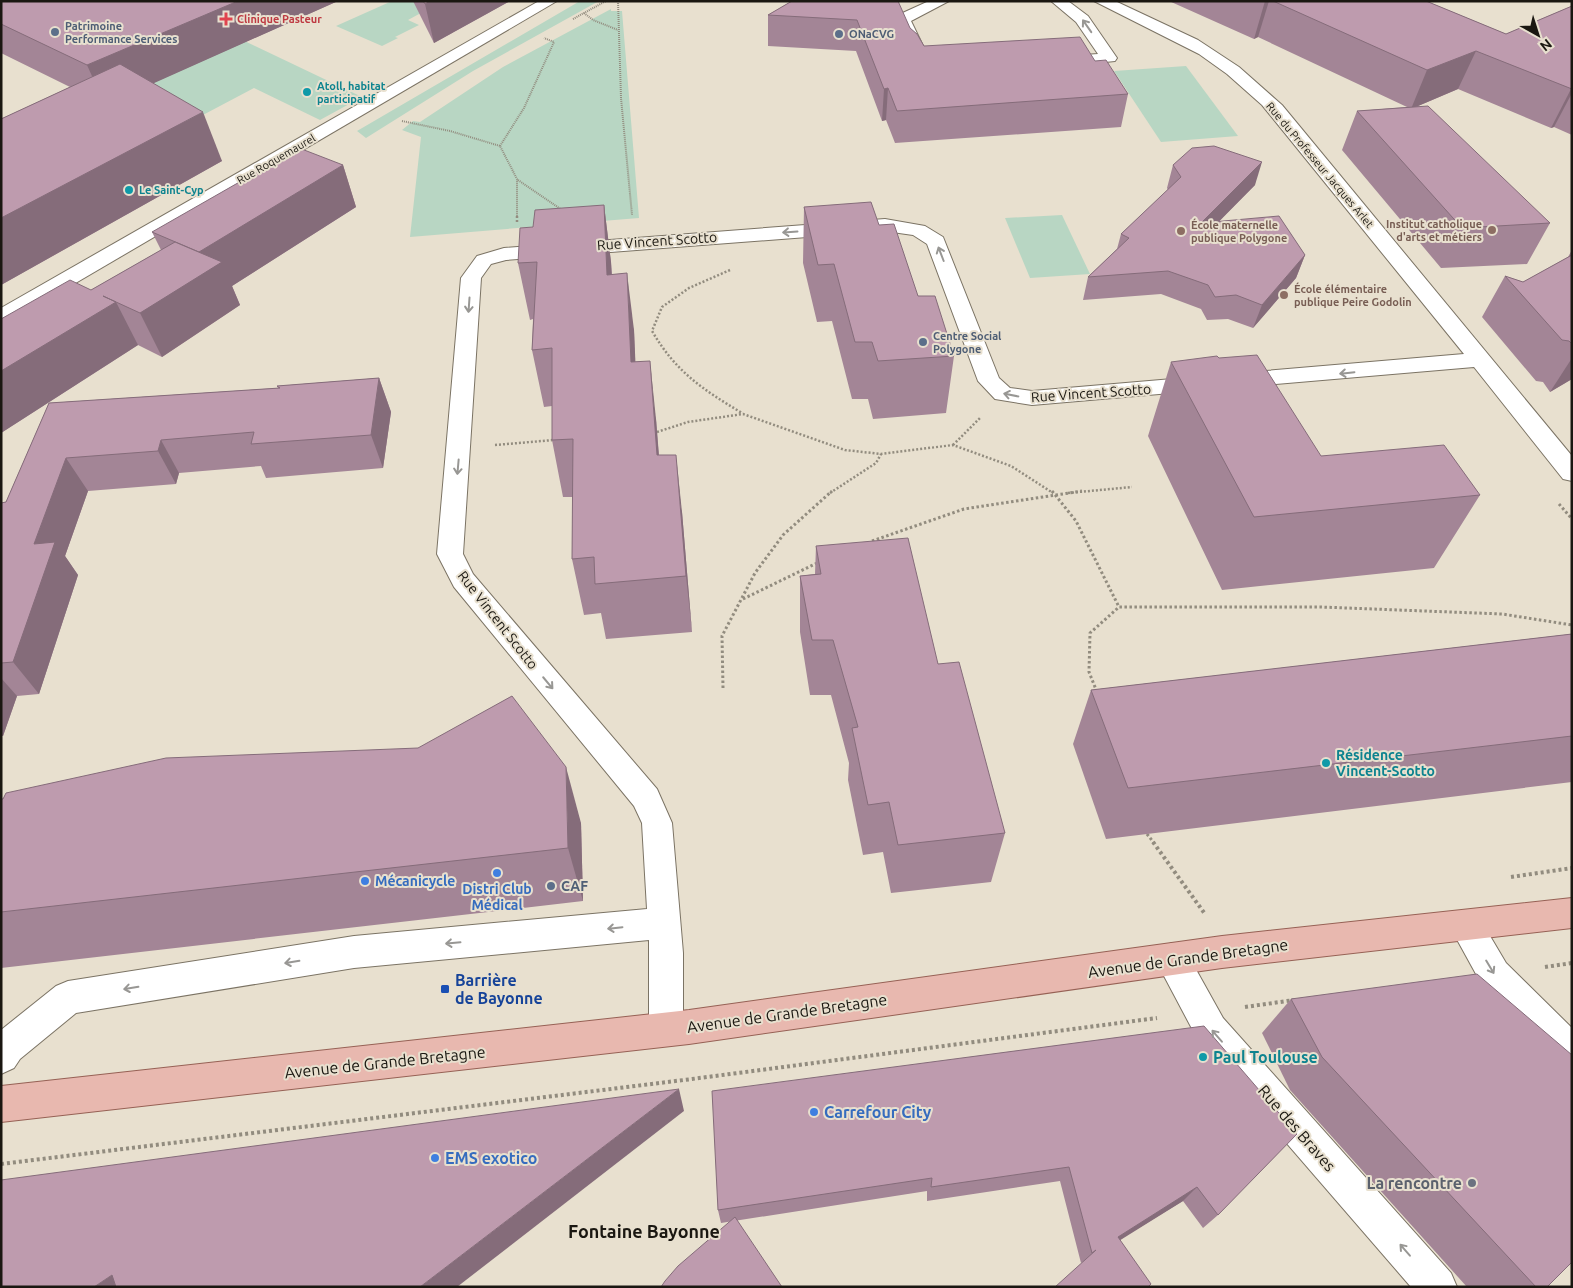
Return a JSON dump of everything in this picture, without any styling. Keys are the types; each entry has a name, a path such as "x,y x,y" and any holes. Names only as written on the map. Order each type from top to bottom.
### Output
{"main road":[{"name":"Avenue de Grande Bretagne","path":"1,1104 666,1029 1172,959 1572,913"}],"street":[{"name":"Rue Roquemaurel","path":"1,317 550,1"},
{"path":"924,64 902,19 942,1"},
{"path":"1040,63 1109,58 1082,19 1058,1"},
{"name":"Rue du Professeur Jacques Arlet","path":"1101,1 1137,16 1206,51 1248,83 1276,109 1572,473"},
{"name":"Rue Vincent Scotto","path":"666,1029 663,923 657,823 646,798 571,711 463,580 450,554 460,448 471,278 484,260 504,254 561,248 885,225 918,230 936,242 989,381 1003,394 1032,398 1480,360"},
{"path":"1,1056 8,1047 68,998 354,952 663,923"},
{"path":"1465,925 1494,974 1572,1053"},
{"name":"Rue des Braves","path":"1172,959 1211,1030 1437,1287"}],"path":[{"path":"618,1 618,30 632,243"},
{"path":"584,13 593,20 618,30"},
{"path":"500,146 524,108 554,42 544,38"},
{"path":"396,120 458,133 500,146 517,179 517,228 504,254"},
{"path":"517,179 561,210 584,223 561,248"},
{"path":"746,235 746,256 741,263 720,275 689,288 662,307 652,331 666,356 684,377 743,414 845,450 881,454 953,444 1011,466 1050,489 1076,521 1119,607"},
{"path":"657,432 688,422 743,414"},
{"path":"460,448 563,439"},
{"path":"723,688 722,636 755,574 784,535 825,496 876,463 881,454"},
{"path":"870,542 964,509 1054,494 1132,487"},
{"path":"742,599 824,559"},
{"path":"1098,697 1089,672 1090,633 1119,607 1321,607 1388,609 1502,614 1572,625"},
{"path":"1147,834 1210,920"},
{"path":"1494,974 1572,963"},
{"path":"1237,1007 1303,999"},
{"path":"1,1164 682,1080 1159,1017"}],"green space":[{"path":"392,1 443,1 408,20 419,25 382,46 336,26"},
{"path":"580,1 599,1 473,71 366,138 357,131"},
{"path":"171,6 362,97 320,120 254,88 184,125 108,103"},
{"path":"611,9 611,11 622,11 639,218 410,237 421,137 402,130 413,121 420,122 503,67"},
{"path":"1186,66 1238,136 1161,142 1114,71"},
{"path":"1062,215 1090,274 1030,278 1005,218"}],"building":[{"path":"1,1 238,1 87,65 1,24"},
{"path":"792,1 898,1 910,28 917,34 924,46 1080,37 1095,61 1106,60 1128,94 897,111 888,88 884,89 857,20 768,15"},
{"path":"1273,1 1426,1 1506,34 1572,6 1572,89 1476,51 1427,70"},
{"path":"120,64 203,112 1,218 1,119"},
{"path":"1428,106 1550,223 1462,228 1357,111"},
{"path":"1214,146 1262,162 1201,223 1279,216 1305,255 1262,305 1236,295 1215,297 1208,285 1168,271 1088,277 1129,238 1121,234 1181,177 1173,165 1192,148"},
{"path":"299,148 343,165 199,252 152,232"},
{"path":"871,202 879,225 894,224 918,296 935,296 954,356 878,361 872,342 855,342 834,264 818,265 804,207"},
{"path":"604,205 607,275 627,273 631,362 650,361 657,455 676,455 686,576 595,584 594,557 572,559 573,439 552,440 552,348 532,350 537,262 518,263 520,228 533,227 535,210"},
{"path":"175,242 222,262 140,313 103,296 116,302 1,371 1,319 70,280 91,290"},
{"path":"1572,255 1572,344 1569,341 1562,340 1505,276 1523,282"},
{"path":"1257,355 1321,456 1444,445 1480,495 1254,517 1171,362 1217,356 1219,358"},
{"path":"379,378 371,435 251,444 254,432 161,440 158,451 66,458 34,544 55,542 13,662 1,663 1,503 6,502 49,403 280,388 277,386"},
{"path":"908,538 938,664 959,662 1005,833 898,845 889,802 868,805 852,728 858,727 833,640 812,640 800,576 821,574 816,546"},
{"path":"1572,634 1572,736 1128,788 1091,690"},
{"path":"512,696 566,767 568,848 1,912 1,799 3,799 6,793 166,758 418,748"},
{"path":"1477,974 1572,1055 1572,1262 1547,1287 1536,1287 1322,1057 1291,999"},
{"path":"1204,1026 1297,1134 1218,1215 1197,1187 1118,1237 1151,1284 1148,1287 1055,1287 1096,1250 1092,1253 1069,1167 931,1187 932,1178 718,1210 712,1091"},
{"path":"679,1089 420,1287 116,1287 112,1275 94,1287 1,1287 1,1180"},
{"path":"735,1217 782,1287 661,1287 678,1266"}],"place":[{"name":"Clinique Pasteur","path":"226,19"},
{"name":"Patrimoine Performance Services","path":"55,32"},
{"name":"ONaCVG","path":"839,34"},
{"name":"Atoll, habitat participatif","path":"307,92"},
{"name":"Le Saint-Cyp","path":"129,190"},
{"name":"Institut catholique d'arts et métiers","path":"1492,230"},
{"name":"École maternelle publique Polygone","path":"1181,231"},
{"name":"École élémentaire publique Peire Godolin","path":"1284,295"},
{"name":"Centre Social Polygone","path":"923,342"},
{"name":"Résidence Vincent-Scotto","path":"1326,763"},
{"name":"Distri Club Médical","path":"497,873"},
{"name":"Mécanicycle","path":"365,881"},
{"name":"CAF","path":"551,886"},
{"name":"Barrière de Bayonne","path":"445,989"},
{"name":"Paul Toulouse","path":"1203,1057"},
{"name":"Carrefour City","path":"814,1112"},
{"name":"EMS exotico","path":"435,1158"},
{"name":"La rencontre","path":"1472,1183"}],"district":[{"name":"Fontaine Bayonne","path":"644,1231"}]}
